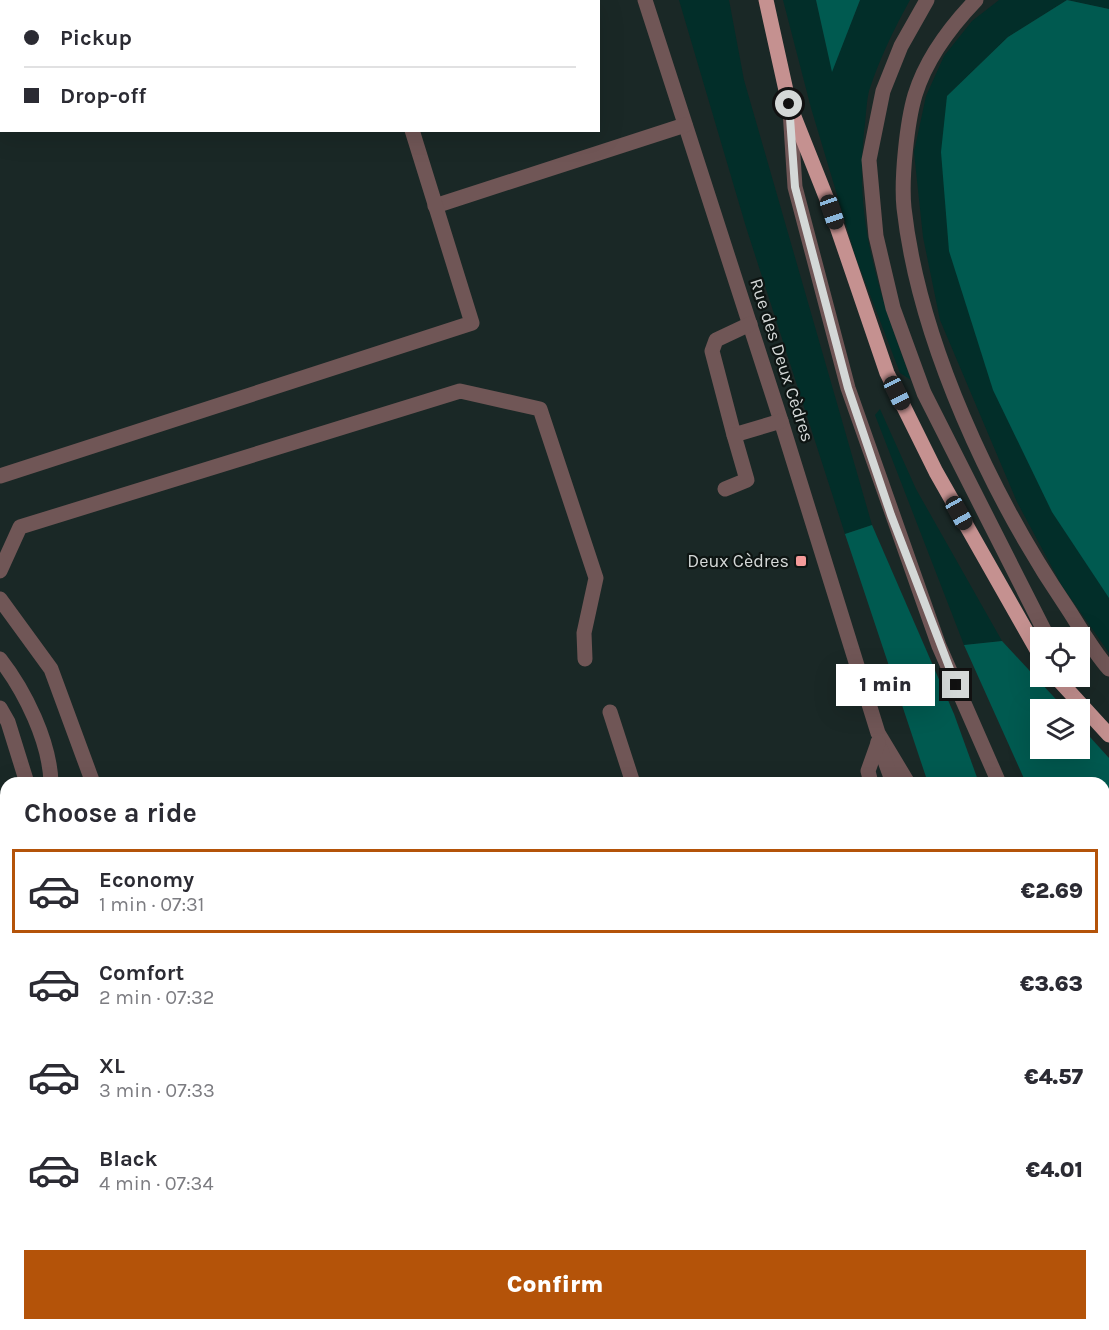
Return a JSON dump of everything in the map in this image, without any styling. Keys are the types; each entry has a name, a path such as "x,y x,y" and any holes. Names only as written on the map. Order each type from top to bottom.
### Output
{"main road":[{"path":"766,0 789,104 832,212 887,373 936,472 1030,638"},
{"path":"1065,687 1076,699"},
{"path":"1090,714 1109,735"}],"street":[{"name":"Rue des Deux Cèdres","path":"645,0 782,421 891,777"},
{"path":"927,0 901,46 883,91 869,160 876,236 893,308 924,393 1042,627"},
{"path":"976,0 956,21 936,50 915,94 907,145 904,206 916,271 928,322 986,462 1049,581 1109,669"},
{"path":"789,104 795,187 848,388 939,646 996,777"},
{"path":"435,206 685,125"},
{"path":"0,476 472,323 413,132"},
{"path":"724,489 747,480 712,351 716,340 750,324"},
{"path":"0,571 20,527 460,391 540,409 596,578 584,633 585,659"},
{"path":"734,435 782,421"},
{"path":"0,599 51,669 91,777"},
{"path":"0,659 20,684 33,716 51,777"},
{"path":"0,708 8,722 25,777"},
{"path":"610,712 631,777"},
{"name":"Rue des Deux Cèdres","path":"878,738 904,777"},
{"path":"870,777 868,771 878,738"}],"shaded area":[{"path":"600,0 1109,0 1109,777 0,777 0,132 600,132"}],"green space":[{"path":"679,0 729,0 744,80 872,525 845,534 746,227"},
{"path":"783,0 816,0 832,71 860,0 910,0 887,45 869,91 862,165 866,228 872,259 889,319 911,380 900,373 856,258 811,108"},
{"path":"816,0 860,0 832,72"},
{"path":"999,0 1067,0 1008,37 947,96 1109,597 1109,653 1062,586 1017,502 940,320 923,237 914,152 926,96 944,56 972,21"},
{"path":"1067,0 1109,0 1109,9"},
{"path":"1067,0 1109,9 1109,598 1052,512 993,390 949,251 941,152 947,96 1008,37"},
{"path":"880,409 916,489 1002,641 964,645 875,415"},
{"path":"872,525 954,714 977,777 926,777 845,534"},
{"path":"1002,641 1030,671 1030,687 1045,687 1056,699 1030,699 1030,759 1090,759 1090,737 1109,758 1109,777 1023,777 964,645"}],"place":[{"name":"Deux Cèdres","path":"801,561"}],"route":[{"path":"789,104 795,187 848,388 891,515 939,646 956,685"}]}
